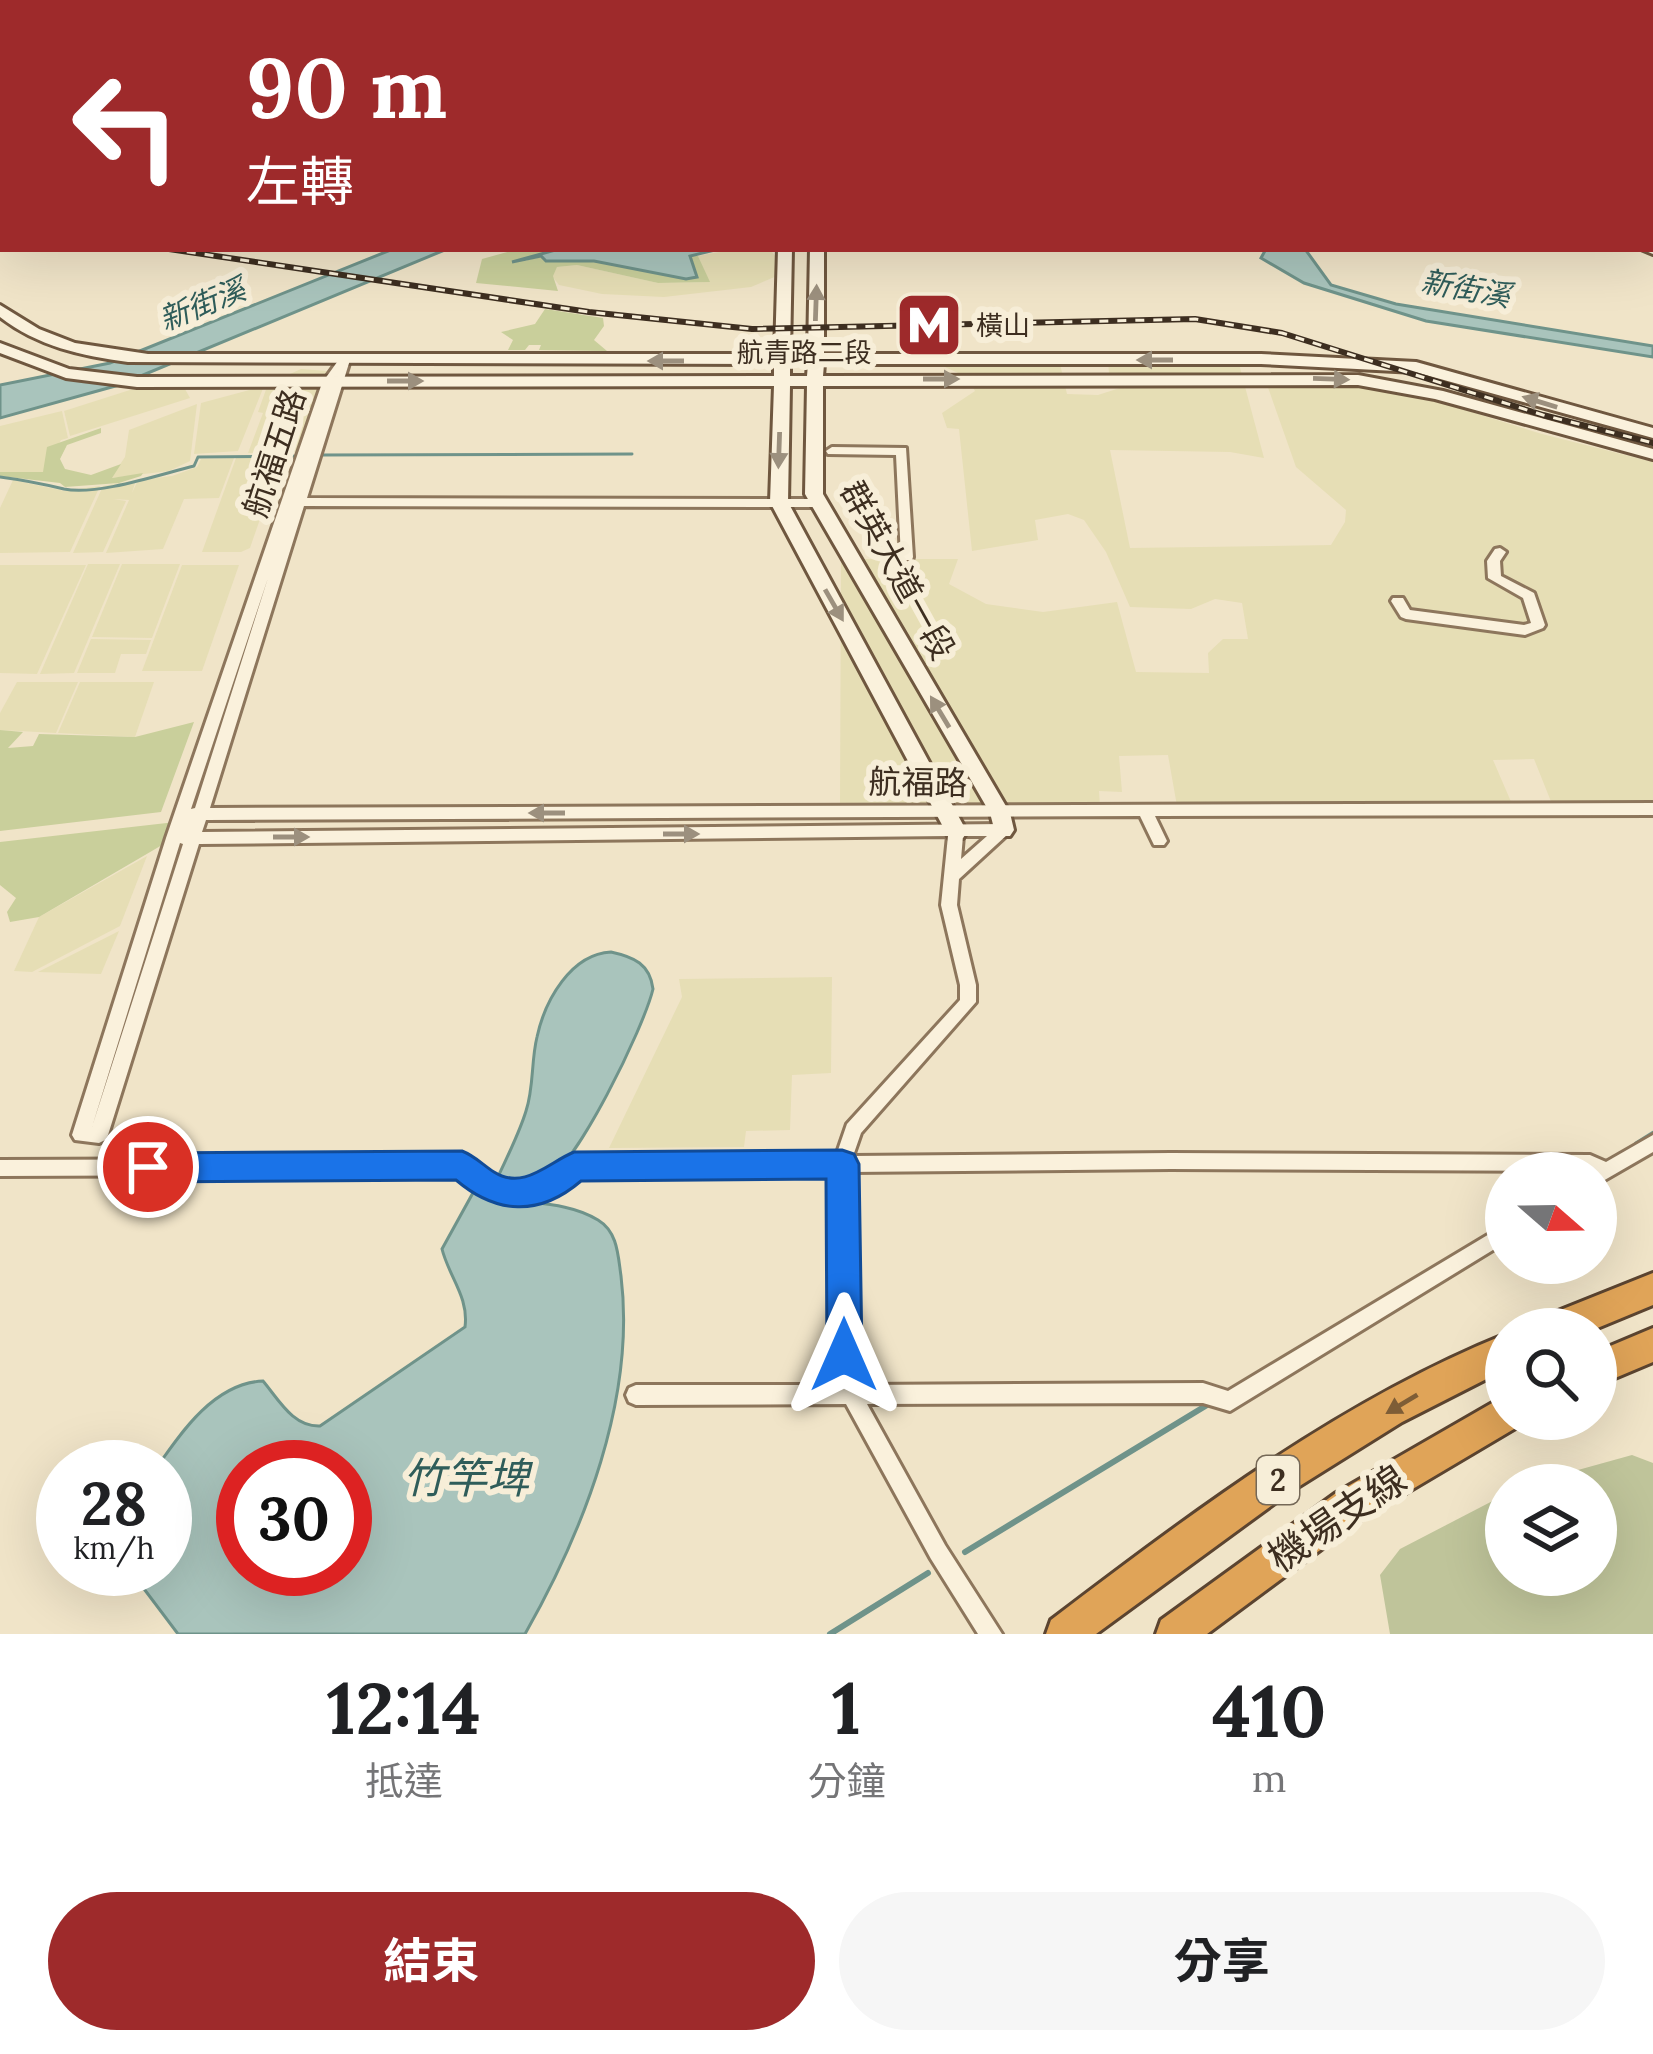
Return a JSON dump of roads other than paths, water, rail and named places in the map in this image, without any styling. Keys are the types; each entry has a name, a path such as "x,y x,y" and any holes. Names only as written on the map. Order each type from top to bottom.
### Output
{"highway":[{"path":"1606,1308 1653,1289"},
{"path":"1617,1360 1653,1345"},
{"name":"機場支線","path":"1065,1634 1164,1556 1305,1462 1456,1372 1485,1360"},
{"name":"機場支線","path":"1175,1634 1349,1506 1485,1425"}],"street":[{"path":"785,252 778,498 953,823 950,905 968,1002 853,1129 842,1164 844,1355 852,1396 938,1552 985,1624"},
{"name":"群英大道一段","path":"817,252 816,498 1002,821"},
{"name":"航青路二段","path":"0,310 27,331 94,352 218,359 1358,380 1437,394 1653,454"},
{"name":"航青路二段","path":"0,347 34,364 105,380 162,383 782,370"},
{"name":"航青路二段","path":"814,370 1278,359 1375,364 1447,374 1653,433"},
{"name":"航福五路","path":"192,814 193,838 90,1135 174,838 192,814 344,361"},
{"name":"航福五路","path":"297,499 318,456 335,382"},
{"path":"832,451 902,452 907,557"},
{"path":"297,499 816,498"},
{"path":"1398,601 1406,614 1525,630 1538,625 1529,596 1495,578 1493,561 1500,552"},
{"name":"航福路","path":"174,838 953,823 1146,812 1653,808"},
{"path":"1146,812 1159,841"},
{"name":"航福路","path":"192,814 953,823"},
{"path":"954,877 1002,821"},
{"path":"1617,1164 1653,1143"},
{"path":"0,1168 462,1166 491,1190 514,1192 552,1186 574,1167 1485,1163"},
{"path":"636,1395 1203,1393 1230,1401 1485,1245"}],"water":[{"name":"新街溪","path":"386,252 440,252 119,385 0,418 0,385 110,363"},
{"path":"548,252 707,252 690,256 697,277 686,279 594,261 546,261 541,256 512,262"},
{"path":"1264,252 1307,252 1331,285 1396,304 1653,346 1653,357 1426,321 1304,283 1261,258"},
{"path":"611,952 640,963 653,989 623,1063 590,1125 557,1172 538,1185 497,1179 526,1111 535,1046 553,994 584,961"},
{"name":"竹竿埤","path":"474,1191 584,1213 605,1225 618,1253 624,1322 613,1415 585,1507 525,1634 178,1634 149,1596 192,1596 192,1440 177,1439 215,1400 230,1390 263,1381 294,1417 320,1426 465,1327 461,1297 442,1249"}],"waterway":[{"path":"319,455 632,454"},
{"path":"0,477 64,489 94,489 194,466 198,457 302,456"},
{"path":"1637,1144 1653,1134"},
{"path":"965,1552 1212,1402"},
{"path":"830,1634 928,1573"}],"railway":[{"path":"189,252 589,312 752,329 1195,319 1282,333 1543,415 1653,443"}],"place":[{"name":"橫山","path":"929,325"}]}
